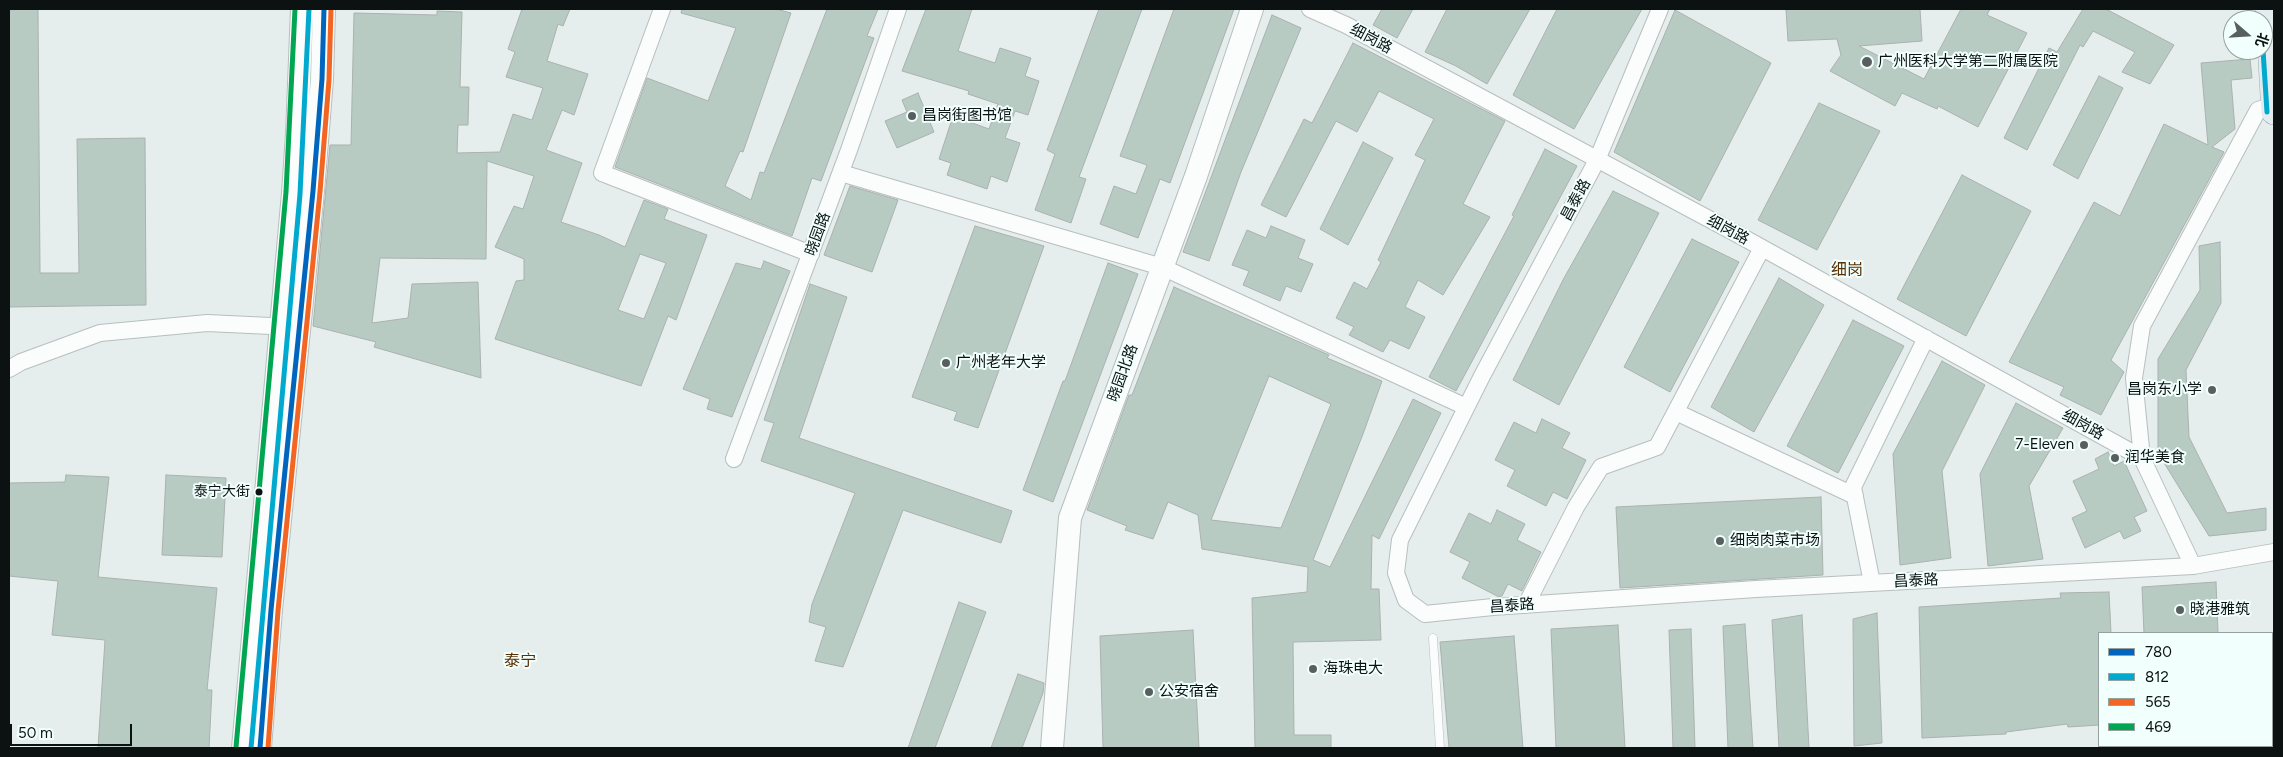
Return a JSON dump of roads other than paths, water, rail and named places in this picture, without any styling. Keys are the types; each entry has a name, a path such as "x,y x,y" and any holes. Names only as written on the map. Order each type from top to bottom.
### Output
{"main road":[{"path":"260,748 290,326 302,9"},
{"path":"243,748 258,564 319,116 324,9"},
{"name":"晓园北路","path":"1052,748 1070,518 1196,176 1252,9"},
{"path":"2268,9 2274,112"},
{"path":"2185,748 2199,747"}],"street":[{"path":"662,9 602,173 811,254"},
{"name":"晓园路","path":"734,459 841,173 898,9"},
{"name":"细岗路","path":"1310,9 1346,25 1762,248 2142,458"},
{"name":"昌泰路","path":"1660,9 1597,160 1466,407 1400,540 1396,573 1406,600 1425,614 1526,605 1872,583 2193,566 2274,552"},
{"path":"2193,566 2142,458 2134,378 2142,326 2258,110 2274,105"},
{"path":"841,173 1162,266 1466,407"},
{"path":"1526,605 1576,507 1601,467 1657,447 1762,248"},
{"path":"9,369 21,362 100,333 207,323 290,326"},
{"path":"1872,583 1853,487 1926,338"},
{"path":"1676,412 1855,496"}],"lane":[{"path":"1433,638 1440,748"}],"place":[{"name":"广州医科大学第二附属医院","path":"1867,62"},
{"name":"昌岗街图书馆","path":"912,116"},
{"name":"广州老年大学","path":"946,363"},
{"name":"昌岗东小学","path":"2212,390"},
{"name":"7-Eleven","path":"2084,445"},
{"name":"润华美食","path":"2115,458"},
{"name":"泰宁大街","path":"259,492"},
{"name":"细岗肉菜市场","path":"1720,541"},
{"name":"晓港雅筑","path":"2180,610"},
{"name":"海珠电大","path":"1313,669"},
{"name":"公安宿舍","path":"1149,692"}],"district":[{"name":"细岗","path":"1847,270"},
{"name":"泰宁","path":"520,661"}]}
